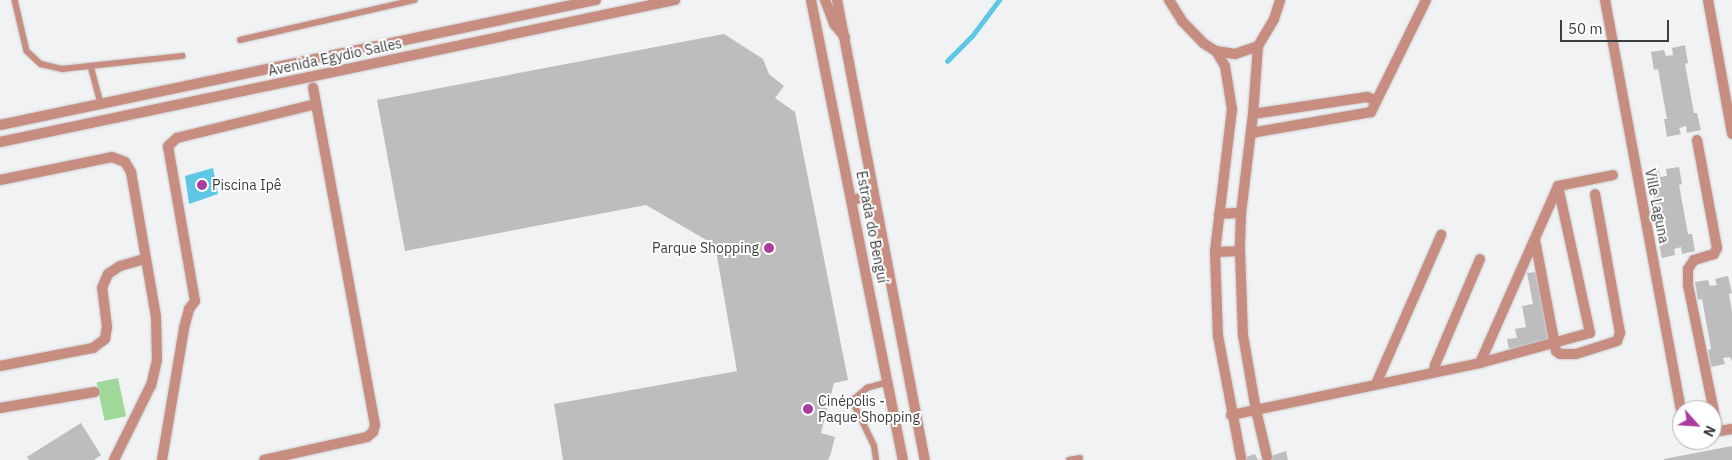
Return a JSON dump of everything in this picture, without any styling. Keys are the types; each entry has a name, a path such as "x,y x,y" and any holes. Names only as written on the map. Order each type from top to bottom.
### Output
{"street":[{"name":"Avenida Egydio Salles","path":"0,125 596,0"},
{"name":"Avenida Egydio Salles","path":"0,142 675,0"},
{"name":"Estrada do Benguí","path":"811,0 853,200 903,460"},
{"path":"825,0 834,24 845,37"},
{"name":"Estrada do Benguí","path":"837,0 925,460"},
{"path":"1169,0 1192,33 1216,51 1225,66 1232,109 1214,252 1218,336 1231,415 1241,458"},
{"path":"1267,457 1256,410 1243,335 1240,251 1241,213 1253,114 1258,46 1274,19 1280,0"},
{"path":"1251,133 1371,112 1375,100 1426,0"},
{"name":"Ville Laguna","path":"1604,0 1679,400"},
{"path":"1708,0 1732,134"},
{"path":"1216,51 1235,54 1258,46"},
{"path":"264,460 366,437 373,432 375,425 313,88"},
{"path":"1253,114 1367,97 1375,100"},
{"path":"162,460 184,328 189,309 195,301 168,146 177,138 316,104"},
{"path":"1321,104 1324,120"},
{"path":"1697,140 1717,248 1714,254 1694,260 1688,269 1688,285 1709,400"},
{"path":"0,180 112,157 126,162 131,172 156,317 157,360 151,385 117,458"},
{"path":"1558,186 1613,175"},
{"path":"1480,363 1558,186"},
{"path":"1231,415 1480,363 1590,333 1558,186"},
{"path":"1535,240 1556,351 1560,354 1576,354 1617,341 1620,333 1595,194"},
{"path":"853,200 873,195"},
{"path":"1219,214 1241,213"},
{"path":"1376,384 1441,235"},
{"path":"1214,252 1240,251"},
{"path":"0,366 93,348 104,339 107,327 102,288 108,274 120,266 145,259"},
{"path":"1434,372 1435,365 1480,259"},
{"path":"0,408 95,392"}],"lane":[{"path":"15,0 27,51 42,64 62,69 182,56"},
{"path":"240,40 414,0"},
{"path":"91,66 101,104"},
{"path":"876,460 874,446 855,407 854,399 867,388 888,382"},
{"path":"1070,460 1080,458"}],"green space":[{"path":"118,378 126,416 105,421 96,383"}],"water":[{"name":"Piscina Ipê","path":"213,168 218,194 189,204 185,176"}],"building":[{"name":"Parque Shopping","path":"724,34 763,59 769,74 784,86 775,98 795,112 848,380 834,383 821,433 835,437 831,453 828,460 563,460 554,404 737,371 715,245 646,205 405,251 377,100"},
{"path":"1685,45 1688,63 1685,64 1694,113 1697,113 1701,130 1687,133 1686,126 1679,128 1681,134 1667,137 1664,119 1667,119 1658,69 1654,70 1651,52 1664,50 1666,56 1673,55 1672,48"},
{"path":"1679,167 1682,184 1679,185 1688,234 1692,234 1695,251 1682,254 1681,247 1674,249 1675,255 1662,258 1658,240 1661,239 1652,190 1649,191 1646,173 1659,171 1660,177 1667,176 1666,169"},
{"path":"1536,272 1549,341 1509,349 1507,339 1517,338 1515,329 1526,327 1522,306 1533,304 1527,273"},
{"path":"1728,276 1732,293 1729,294 1732,312 1732,361 1730,357 1723,358 1725,364 1711,367 1708,350 1711,349 1702,299 1698,300 1695,282 1708,280 1710,286 1717,285 1715,279"},
{"path":"81,423 101,455 94,460 29,460 27,457"},
{"path":"1732,446 1732,460 1664,460 1711,450 1722,450 1722,448"},
{"path":"1286,451 1288,460 1259,460"},
{"path":"1255,454 1258,460 1237,460"}],"waterway":[{"path":"947,61 972,36 999,0"}],"place":[{"name":"Piscina Ipê","path":"202,185"},
{"name":"Parque Shopping","path":"769,248"},
{"name":"Cinépolis - Paque Shopping","path":"808,409"}]}
